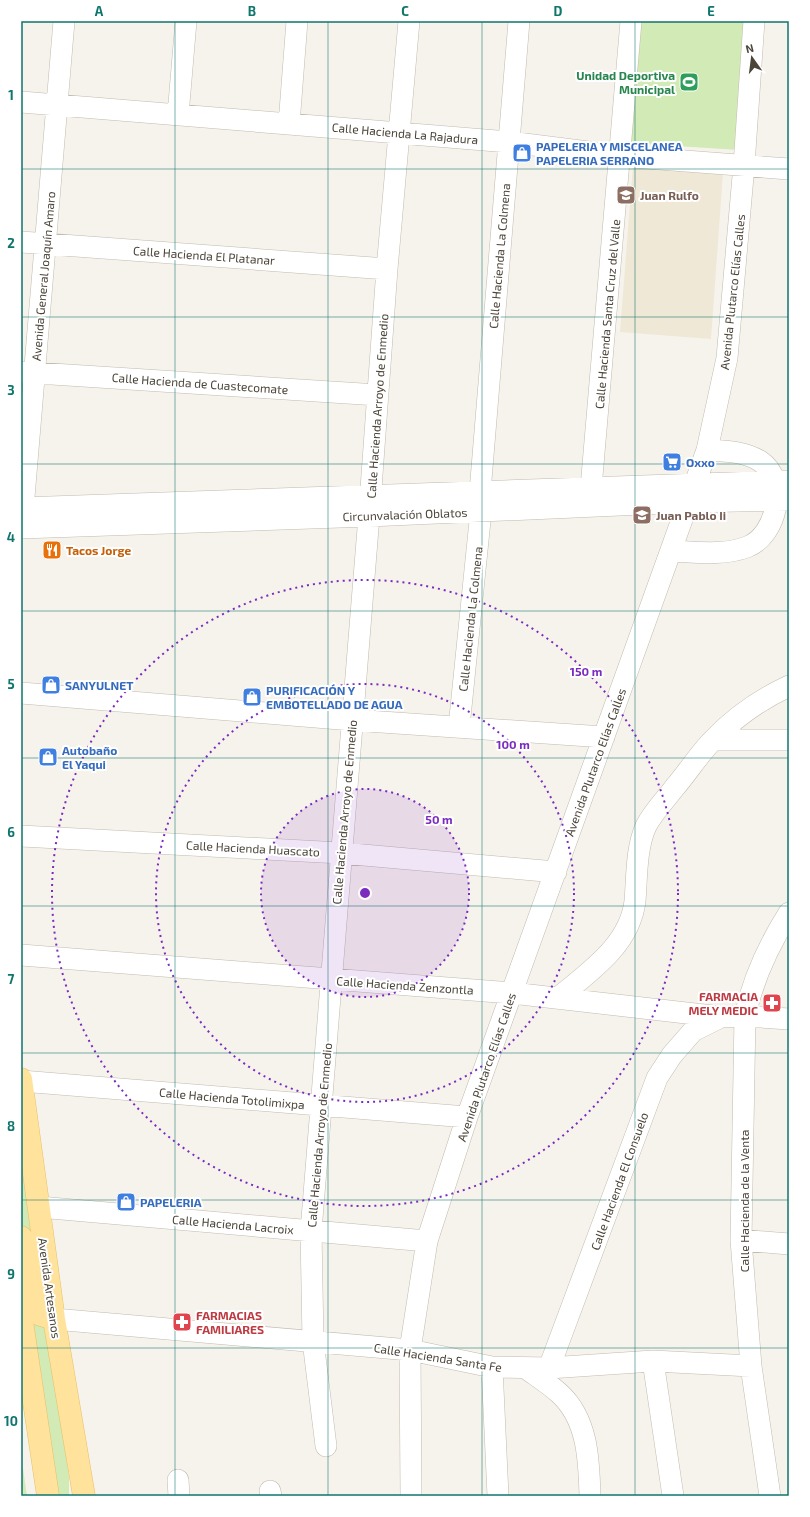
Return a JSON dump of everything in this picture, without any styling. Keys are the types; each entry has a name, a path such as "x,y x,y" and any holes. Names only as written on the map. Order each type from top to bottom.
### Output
{"main road":[{"name":"Avenida Artesanos","path":"21,1080 54,1319 84,1496"},
{"path":"21,1237 34,1307 38,1314 54,1319"},
{"path":"21,1315 48,1496"}],"street":[{"name":"Avenida General Joaquín Amaro","path":"21,531 27,372 46,243 64,21"},
{"path":"178,115 186,21"},
{"path":"289,124 298,21"},
{"name":"Calle Hacienda Arroyo de Enmedio","path":"326,1446 313,1341 311,1231 370,506 387,269 409,21"},
{"name":"Calle Hacienda La Colmena","path":"459,727 481,501 519,21"},
{"name":"Calle Hacienda Santa Cruz del Valle","path":"591,488 631,21"},
{"name":"Avenida Plutarco Elías Calles","path":"411,1496 410,1350 427,1241 467,1117 707,450 727,358 744,165 754,21"},
{"name":"Calle Hacienda La Rajadura","path":"21,102 509,142 620,156 789,169"},
{"name":"Calle Hacienda El Platanar","path":"21,242 387,269"},
{"name":"Calle Hacienda de Cuastecomate","path":"27,372 378,395"},
{"path":"671,551 726,552 748,547 762,538 782,491 772,472 761,462 748,455 707,450"},
{"name":"Circunvalación Oblatos","path":"481,501 591,488 691,493"},
{"name":"Circunvalación Oblatos","path":"22,518 691,493 782,491"},
{"path":"558,998 605,958 624,932 632,916 639,852 646,826 713,740 764,698 789,686"},
{"path":"21,693 352,720 604,737"},
{"path":"713,740 789,740"},
{"name":"Calle Hacienda Huascato","path":"21,836 341,853 556,872"},
{"name":"Calle Hacienda de la Venta","path":"770,1496 751,1366 741,1240 745,1016 751,990 762,962 773,939 789,913"},
{"name":"Calle Hacienda Zenzontla","path":"21,955 512,993 721,1017 745,1016 789,1019"},
{"name":"Calle Hacienda El Consuelo","path":"549,1368 657,1078 672,1055 693,1031 721,1017"},
{"name":"Calle Hacienda Totolimixpa","path":"21,1080 467,1117"},
{"name":"Calle Hacienda Lacroix","path":"38,1207 427,1241"},
{"path":"741,1240 789,1244"},
{"name":"Calle Hacienda Santa Fe","path":"54,1319 410,1350 492,1367 527,1369 653,1361 751,1366"},
{"path":"653,1361 673,1496"},
{"path":"492,1367 498,1496"},
{"path":"527,1369 560,1393 578,1419 588,1456 590,1496"}],"shaded area":[{"path":"633,166 723,173 711,339 620,332"}],"green space":[{"name":"Unidad Deportiva Municipal","path":"640,21 747,21 739,150 630,143"},
{"path":"21,1141 47,1310 21,1232"},
{"path":"32,1311 47,1325 69,1477 69,1496 53,1496"},
{"path":"22,1462 27,1496 21,1496"}],"place":[{"name":"Unidad Deportiva Municipal","path":"689,82"},
{"name":"PAPELERIA Y MISCELANEA PAPELERIA SERRANO","path":"522,153"},
{"name":"Juan Rulfo","path":"626,195"},
{"name":"Oxxo","path":"672,462"},
{"name":"Juan Pablo Ii","path":"642,515"},
{"name":"Tacos Jorge","path":"52,550"},
{"name":"SANYULNET","path":"51,685"},
{"name":"PURIFICACIÓN Y EMBOTELLADO DE AGUA","path":"252,697"},
{"name":"Autobaño El Yaqui","path":"48,757"},
{"name":"FARMACIA MELY MEDIC","path":"772,1003"},
{"name":"PAPELERIA","path":"126,1202"},
{"name":"FARMACIAS FAMILIARES","path":"182,1322"}]}
